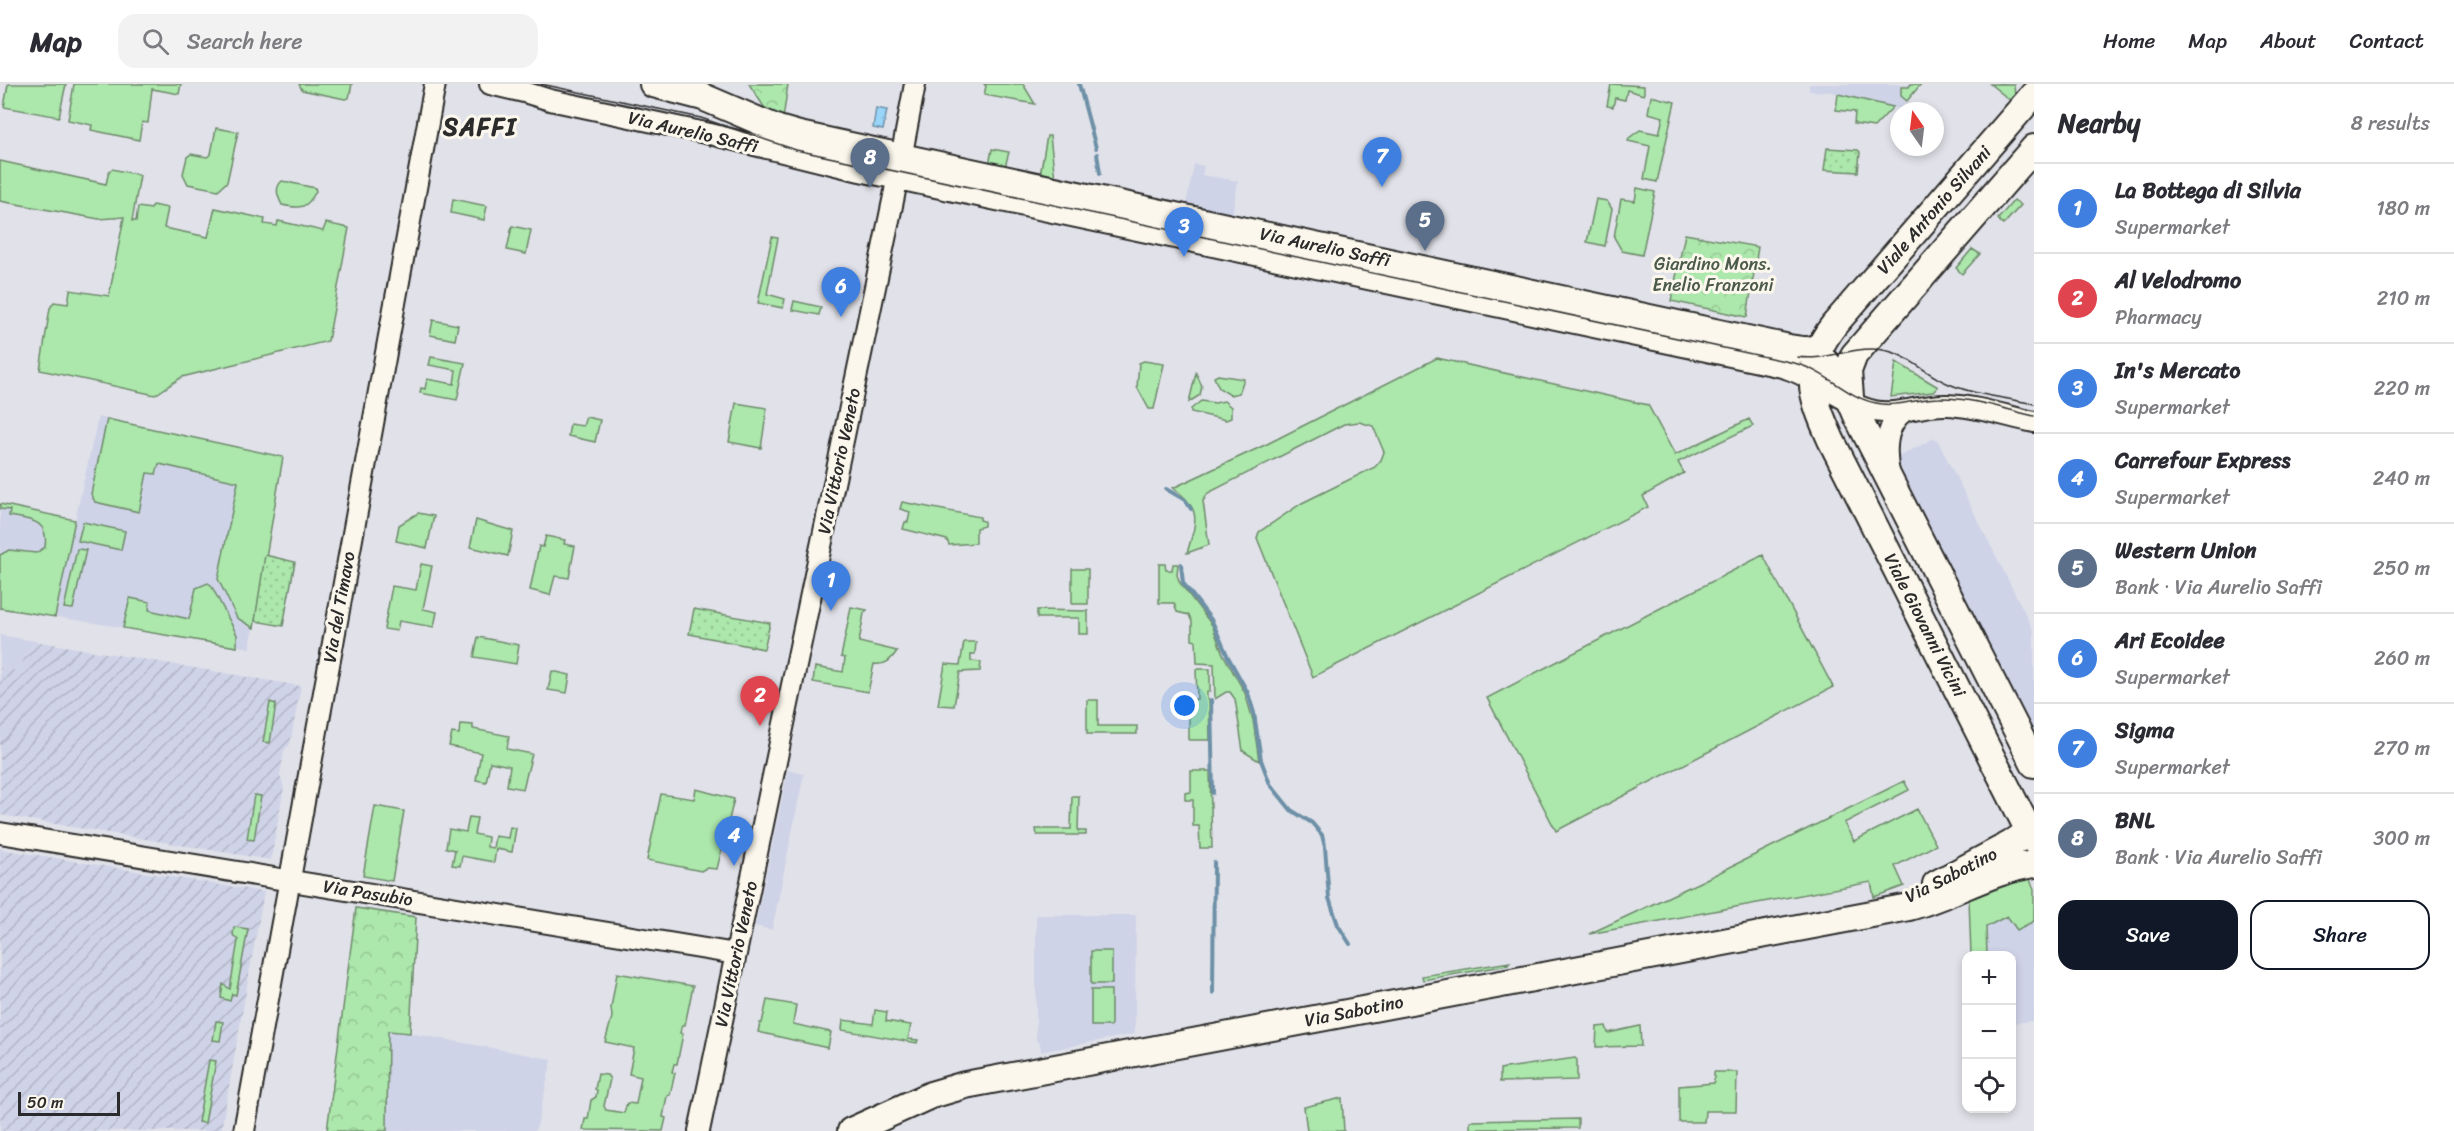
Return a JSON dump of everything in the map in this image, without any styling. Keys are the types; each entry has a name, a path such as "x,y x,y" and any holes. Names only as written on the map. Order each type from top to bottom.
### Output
{"main road":[{"name":"Via Aurelio Saffi","path":"653,84 703,97 790,133 899,168 1813,350"},
{"name":"Viale Antonio Silvani","path":"1813,350 2034,94"},
{"name":"Viale Antonio Silvani","path":"1851,402 1848,371 1854,356 2034,148"},
{"name":"Viale Giovanni Vicini","path":"1813,350 1812,380 1818,408 1831,440 2032,834"},
{"name":"Viale Giovanni Vicini","path":"1813,350 1831,366 1851,402 2034,764"},
{"name":"Via Sabotino","path":"1864,916 1923,891 2032,834"},
{"name":"Via Sabotino","path":"851,1131 931,1095 965,1085 1864,916 1925,902 2013,869 2034,864"}],"street":[{"name":"Via del Timavo","path":"244,1131 435,84"},
{"name":"Via Aurelio Saffi","path":"490,84 550,100 710,134 786,154 899,168 1782,367 1812,380 1851,402 1875,411 1903,412 1940,405 1976,409 2034,422"},
{"name":"Via Vittorio Veneto","path":"699,1131 915,84"},
{"path":"1890,480 1887,451 1889,434 1894,421 1903,412"},
{"name":"Via Pasubio","path":"0,833 736,954"}],"shaded area":[{"path":"1809,84 1921,84 1906,102 1890,102 1890,107 1830,92 1809,91"},
{"path":"1194,164 1204,166 1202,175 1238,181 1232,217 1185,209"},
{"path":"98,417 283,457 250,648 0,608 0,504 75,520"},
{"path":"1934,438 1937,439 2034,631 2034,734 1904,478 1898,457"},
{"path":"0,635 35,641 17,671 0,668"},
{"path":"35,641 301,686 290,744 284,751 280,776 284,787 271,860 0,815 0,668 17,671"},
{"path":"788,770 804,774 772,930 755,926"},
{"path":"0,849 264,892 221,1131 0,1131"},
{"path":"2034,889 2034,1021 2016,1023 2016,951 1971,951 1969,899"},
{"path":"1036,915 1136,915 1135,1034 1041,1052 1040,1044 1036,1040"},
{"path":"388,1031 552,1059 535,1131 387,1131"}],"green space":[{"path":"8,84 66,84 59,117 4,107"},
{"path":"74,84 181,84 179,94 152,89 148,123 142,122 139,140 91,130 92,125 68,120"},
{"path":"299,84 352,84 349,98 345,99 302,90"},
{"path":"749,84 788,84 783,119 766,110"},
{"path":"984,84 1023,84 1035,104 984,95 986,86"},
{"path":"1611,84 1644,86 1644,95 1627,90 1625,100 1615,98 1613,107 1607,106"},
{"path":"1911,84 1921,84 1907,101 1901,96 1901,87 1909,87"},
{"path":"1990,84 2014,84 2015,97 2011,101"},
{"path":"1838,94 1890,106 1890,110 1874,127 1854,124 1855,112 1836,110"},
{"path":"1651,96 1675,102 1657,182 1644,179 1650,146 1628,141 1640,130 1659,134 1663,117 1648,113"},
{"path":"216,128 238,132 227,182 218,190 188,184 183,174 187,157 191,154 207,157 211,154"},
{"path":"1047,136 1050,136 1055,179 1040,175"},
{"path":"1827,148 1858,150 1860,152 1858,172 1824,170"},
{"path":"992,149 1009,152 1005,167 989,165"},
{"path":"0,161 106,184 109,171 112,169 140,175 132,221 136,221 138,207 151,209 153,205 168,208 164,228 208,237 215,208 265,219 264,224 277,226 278,221 323,231 326,223 349,228 328,341 182,377 155,395 40,370 50,308 54,302 68,304 70,290 109,296 124,217 99,219 0,201"},
{"path":"282,181 315,188 316,191 302,206 282,205 277,190"},
{"path":"1637,188 1655,192 1642,255 1622,251 1614,237 1621,199 1635,201"},
{"path":"453,199 487,206 484,220 451,213"},
{"path":"1596,199 1607,201 1612,209 1605,246 1587,242"},
{"path":"2014,200 2021,205 2003,225 1998,219"},
{"path":"512,226 531,230 526,254 507,250"},
{"name":"Giardino Mons. Enelio Franzoni","path":"1685,234 1758,247 1747,317 1671,301"},
{"path":"772,237 778,238 767,294 785,299 783,308 758,303"},
{"path":"1972,249 1980,254 1962,274 1956,268"},
{"path":"794,301 821,307 819,315 792,310"},
{"path":"433,320 458,325 455,340 430,335"},
{"path":"431,357 465,363 457,400 420,393 421,388 425,389 427,379 454,384 456,370 429,365"},
{"path":"1437,358 1648,405 1675,455 1749,419 1753,426 1678,462 1684,473 1643,496 1648,507 1313,677 1257,538 1259,532 1302,503 1375,467 1384,452 1373,426 1359,422 1344,424 1208,493 1203,501 1209,545 1187,553 1195,517 1189,503 1173,488 1267,444"},
{"path":"1144,361 1164,364 1154,409 1149,409 1137,387 1139,363"},
{"path":"1896,362 1938,387 1933,392 1891,397"},
{"path":"1196,373 1202,386 1200,395 1189,402"},
{"path":"1218,375 1244,379 1239,393 1230,395 1219,388 1214,377"},
{"path":"1201,401 1215,403 1224,401 1231,407 1231,418 1226,420 1191,412 1191,409"},
{"path":"736,403 767,408 761,448 729,442"},
{"path":"586,417 600,420 595,442 568,436 570,424 583,426"},
{"path":"107,419 283,457 254,628 237,618 218,579 238,482 159,464 156,474 147,473 139,512 95,502 91,494"},
{"path":"902,502 980,517 980,520 984,521 984,526 976,528 976,543 949,545 947,540 903,529 905,522 908,522 910,512 900,509"},
{"path":"0,504 75,520 55,617 0,608 0,555 9,550 36,553 45,547 45,538 41,526 31,520 9,516 10,510 0,509"},
{"path":"418,513 434,516 427,548 396,541 399,525"},
{"path":"476,520 513,531 508,556 470,547"},
{"path":"83,522 125,531 121,550 78,541"},
{"path":"546,536 565,540 564,544 575,546 569,578 555,576 550,595 530,590 539,546 543,547"},
{"path":"77,549 86,550 73,609 64,608"},
{"path":"265,555 295,562 283,626 255,621"},
{"path":"1763,555 1833,687 1556,831 1487,698"},
{"path":"421,564 432,566 423,609 437,612 434,627 399,621 397,631 384,629 392,586 416,590"},
{"path":"1159,564 1165,564 1166,570 1172,570 1173,564 1178,564 1177,575 1180,583 1212,625 1223,654 1245,693 1253,720 1259,761 1243,751 1235,699 1230,692 1226,692 1215,699 1214,664 1197,663 1196,641 1192,640 1192,622 1189,615 1177,612 1174,603 1159,603"},
{"path":"1072,569 1088,569 1088,604 1072,604"},
{"path":"208,583 237,635 237,647 123,628 130,598 150,602 149,610 189,619 196,588"},
{"path":"851,607 867,610 864,613 859,642 897,651 887,662 874,664 868,692 813,682 815,667 843,672 845,658 841,657"},
{"path":"694,609 770,623 764,649 689,634"},
{"path":"1037,610 1088,611 1088,634 1079,634 1079,618 1037,618"},
{"path":"478,637 519,645 516,664 474,657"},
{"path":"964,642 976,642 975,654 971,654 971,661 981,662 980,671 960,672 954,706 938,705 945,664 960,665"},
{"path":"1196,669 1210,669 1210,691 1207,692 1207,699 1209,700 1210,740 1189,740 1189,700 1197,699"},
{"path":"552,671 570,675 567,693 548,690"},
{"path":"1087,700 1098,700 1098,726 1137,726 1137,734 1087,734"},
{"path":"270,702 276,704 270,743 263,742"},
{"path":"460,724 473,725 473,729 509,736 507,749 532,754 523,789 507,786 510,766 490,762 486,782 476,780 481,753 449,746 452,733 459,734"},
{"path":"1191,771 1210,771 1212,848 1200,848 1199,826 1193,826 1193,800 1185,800 1185,793 1191,792"},
{"path":"1904,781 1909,790 1844,823 1854,841 1917,809 1936,845 1895,866 1904,886 1874,897 1871,882 1589,934 1702,881"},
{"path":"696,789 734,799 717,869 706,868 701,871 647,860 661,794 694,799"},
{"path":"254,795 261,796 254,840 247,839"},
{"path":"1072,796 1079,796 1078,831 1086,831 1086,835 1037,835 1036,829 1071,829"},
{"path":"375,806 404,811 392,881 363,876"},
{"path":"469,817 477,818 474,834 488,837 487,847 493,848 495,836 508,838 510,827 516,828 512,852 496,849 494,862 462,856 460,866 452,865 455,850 446,848 449,829 466,832"},
{"path":"2028,875 2034,889 2034,921 2017,930 2007,916 1986,927 1987,951 1971,951 1969,899"},
{"path":"356,908 416,917 410,1033 388,1031 387,1131 327,1131"},
{"path":"234,927 248,929 236,995 232,994 230,1001 221,998 223,984 230,989 238,940 233,935"},
{"path":"1091,951 1112,951 1112,984 1091,984"},
{"path":"1510,962 1508,965 1423,980 1422,976"},
{"path":"617,973 693,986 685,1025 682,1025 680,1033 683,1034 677,1064 674,1064 672,1072 675,1073 670,1095 667,1096 663,1131 583,1130 585,1119 588,1119 591,1100 596,1097 598,1074 607,1075 610,1079 604,1106 606,1110 624,1113 627,1103 636,1104 641,1077 629,1074 634,1048 605,1042 612,1017 611,1008"},
{"path":"1091,990 1111,990 1111,1026 1091,1026"},
{"path":"767,1000 796,1005 793,1024 831,1032 828,1048 758,1032"},
{"path":"875,1010 887,1012 886,1021 911,1025 908,1039 918,1040 917,1043 842,1030 843,1020 873,1024"},
{"path":"216,1021 223,1022 220,1041 213,1040"},
{"path":"1606,1026 1608,1033 1640,1026 1641,1046 1596,1047 1597,1027"},
{"path":"1575,1058 1577,1060 1577,1080 1500,1082 1500,1069"},
{"path":"209,1060 216,1061 205,1123 198,1122"},
{"path":"1714,1072 1737,1072 1736,1111 1705,1111 1704,1122 1679,1122 1679,1086 1714,1083"},
{"path":"1342,1098 1344,1131 1307,1131 1304,1107"},
{"path":"1578,1119 1578,1128 1470,1129 1470,1121"}],"water":[{"path":"876,108 887,110 883,130 873,128"}],"waterway":[{"path":"1079,84 1096,148"},
{"path":"1097,154 1100,173"},
{"path":"1166,489 1185,500 1191,509"},
{"path":"1181,564 1183,583 1212,621 1248,693 1254,713 1261,760 1270,784 1291,810 1312,823 1322,835 1329,898 1338,925 1350,944"},
{"path":"1211,700 1213,793"},
{"path":"1213,993 1214,862"}],"tram line":[{"path":"541,84 701,118 796,150 1794,363 1817,372 1856,396 1876,403 1900,404 1931,398 1951,398 1975,401 2034,416"},
{"path":"1797,357 1820,357 1866,349 1888,351 1904,357 1941,380 1959,388 2034,404"}],"place":[{"name":"Sigma","path":"1382,187"},
{"name":"BNL","path":"870,188"},
{"name":"Western Union","path":"1425,251"},
{"name":"In's Mercato","path":"1184,257"},
{"name":"Ari Ecoidee","path":"841,317"},
{"name":"La Bottega di Silvia","path":"831,611"},
{"name":"Al Velodromo","path":"760,726"},
{"name":"Carrefour Express","path":"734,866"}],"district":[{"name":"SAFFI","path":"480,127"}]}
